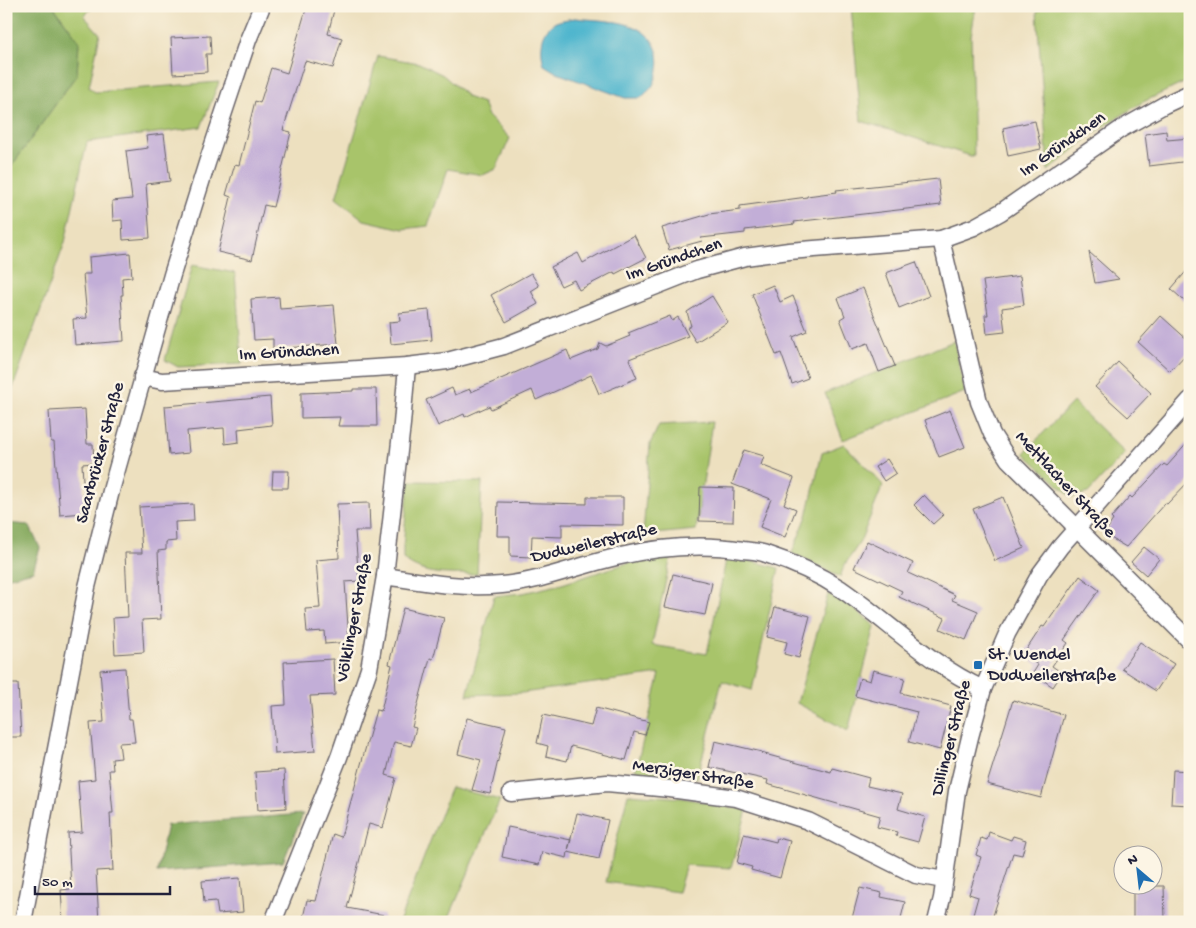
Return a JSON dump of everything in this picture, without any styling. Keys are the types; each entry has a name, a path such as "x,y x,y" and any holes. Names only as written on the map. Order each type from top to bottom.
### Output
{"street":[{"name":"Saarbrücker Straße","path":"23,922 87,587 112,487 172,275 248,40 262,6"},
{"name":"Im Gründchen","path":"142,377 162,381 406,366 447,361 504,346 697,270 745,257 789,251 941,239 974,227 1001,212 1121,129 1190,93"},
{"name":"Mettlacher Straße","path":"941,239 979,402 992,434 1008,459 1190,641"},
{"name":"Völklinger Straße","path":"273,922 339,757 369,669 386,576 402,424 406,366"},
{"name":"Dillinger Straße","path":"936,922 957,791 983,689 1007,634 1040,574 1077,528 1190,400"},
{"name":"Dudweilerstraße","path":"386,576 449,586 502,585 556,575 614,557 667,547 718,546 764,553 802,567 840,588 924,654 960,678 983,689"},
{"name":"Merziger Straße","path":"510,793 606,783 736,798 808,821 916,875 944,880"}],"green space":[{"path":"6,6 53,6 79,41 77,74 6,174"},
{"path":"53,6 94,6 84,16 100,34 89,87 95,92 219,82 201,127 87,142 65,242 6,407 6,174 77,74 79,41"},
{"path":"851,6 976,6 971,36 974,157 861,121"},
{"path":"1044,6 1190,6 1190,80 1141,103 1094,133 1048,171 1037,12"},
{"path":"378,56 419,63 443,75 469,98 483,103 488,116 510,138 496,169 483,175 448,169 428,226 403,229 364,220 336,198"},
{"path":"192,265 235,273 242,364 178,367 165,360"},
{"path":"954,341 965,392 843,440 825,393"},
{"path":"1073,402 1125,453 1088,493 1071,497 1024,453"},
{"path":"712,422 696,530 643,535 650,444 659,425"},
{"path":"844,444 883,485 860,542 844,566 840,577 792,553 807,516 822,453"},
{"path":"409,481 482,482 477,574 429,572 411,565 403,559"},
{"path":"6,523 29,525 40,548 33,571 6,578"},
{"path":"727,555 779,568 752,690 722,681 697,778 635,772 660,674 522,693 467,695 494,596 523,593 562,584 637,560 671,556 652,645 707,654"},
{"path":"828,594 847,603 875,626 848,731 797,703"},
{"path":"451,787 500,800 447,922 399,922"},
{"path":"628,794 683,798 747,810 731,868 686,865 678,892 606,882"},
{"path":"303,814 283,862 157,872 167,825"}],"water":[{"path":"575,18 623,23 639,29 653,42 659,58 658,68 652,87 641,98 625,98 557,73 544,65 542,41 547,30 556,22"}],"building":[{"path":"307,6 335,6 328,34 342,38 333,68 305,61 283,130 291,132 273,207 264,205 252,260 218,252 231,197 226,195 235,164 239,165 255,101 260,103 271,68 287,73"},
{"path":"210,36 211,54 206,54 207,72 173,74 171,38"},
{"path":"1035,121 1041,149 1008,156 1003,128"},
{"path":"1166,131 1167,140 1190,138 1190,161 1149,166 1145,134"},
{"path":"164,134 170,181 146,184 150,238 123,240 122,220 113,221 112,201 132,199 126,151 148,148 146,136"},
{"path":"938,179 941,205 794,222 795,224 745,230 745,233 701,238 702,241 669,250 662,228 709,214 740,210 740,206 837,192 836,190"},
{"path":"634,235 646,258 579,290 574,280 561,286 551,267 578,253 583,263"},
{"path":"1089,252 1119,279 1095,283"},
{"path":"130,253 132,277 122,278 123,295 121,295 124,341 75,345 73,319 87,318 83,274 90,274 89,257"},
{"path":"916,262 929,296 899,308 886,273"},
{"path":"1190,267 1190,306 1171,289"},
{"path":"531,273 539,286 531,291 538,304 506,322 491,295"},
{"path":"1020,276 1024,305 1002,308 1005,332 987,334 985,315 988,315 983,281"},
{"path":"773,285 780,302 793,296 807,331 793,337 808,378 792,384 781,353 776,355 752,294"},
{"path":"863,288 895,366 879,372 868,343 852,349 840,319 845,316 838,298"},
{"path":"712,296 728,322 696,342 687,328 691,326 687,312"},
{"path":"279,297 280,309 334,305 338,344 273,349 273,339 254,340 251,299"},
{"path":"429,310 432,340 391,344 389,322 400,321 399,313"},
{"path":"670,316 672,321 678,317 688,336 629,359 637,378 599,394 591,375 536,400 532,390 491,409 489,406 465,417 464,414 438,426 426,400 452,388 455,395 470,389 471,392 567,350 571,360 598,349 600,343 606,346 630,336 628,333"},
{"path":"1161,316 1190,342 1190,350 1170,371 1138,342"},
{"path":"1118,362 1151,393 1128,417 1095,387"},
{"path":"353,389 376,389 377,426 338,426 340,417 301,418 301,393 353,391"},
{"path":"270,397 272,425 238,429 239,442 225,444 224,428 187,431 189,453 169,455 165,406"},
{"path":"85,409 87,444 93,444 94,463 82,464 85,513 60,515 54,442 51,442 49,411"},
{"path":"950,410 965,447 939,457 925,420"},
{"path":"1190,440 1190,480 1167,504 1165,503 1126,547 1104,534 1113,520 1111,518 1130,496 1132,498 1164,464 1167,466"},
{"path":"744,450 764,456 761,465 794,478 784,504 796,509 785,537 760,527 771,499 732,484"},
{"path":"887,459 896,473 884,481 875,467"},
{"path":"273,471 289,471 288,488 272,488"},
{"path":"700,487 734,488 733,522 699,521"},
{"path":"924,495 943,515 933,524 914,505"},
{"path":"587,497 623,497 623,525 562,524 562,537 532,536 531,557 510,556 510,536 497,536 498,502 587,504"},
{"path":"1003,497 1024,548 995,561 973,509"},
{"path":"369,503 370,531 355,531 359,581 345,582 349,642 325,644 324,631 307,632 305,609 320,608 316,560 339,558 337,504"},
{"path":"193,504 194,521 175,522 176,541 166,542 166,550 158,551 161,619 142,620 144,652 115,654 113,618 128,617 125,553 142,553 139,507"},
{"path":"867,541 913,563 908,573 955,595 952,600 978,611 966,640 940,629 945,618 899,597 902,591 854,568"},
{"path":"1144,547 1159,559 1146,575 1131,562"},
{"path":"673,574 712,583 705,615 665,607"},
{"path":"1080,576 1099,590 1064,640 1068,643 1052,666 1062,673 1053,687 1033,673 1038,665 1023,655 1042,626 1044,627"},
{"path":"775,607 810,616 799,658 784,654 787,642 767,637"},
{"path":"403,608 444,618 433,659 430,658 412,727 416,728 411,746 394,742 386,775 396,778 383,828 369,824 347,908 384,915 383,922 302,922 307,900 316,901 333,834 341,837 376,710 381,711 392,665 389,664"},
{"path":"1140,642 1174,664 1156,691 1122,669"},
{"path":"333,659 335,695 310,696 315,751 275,754 272,706 286,705 284,662"},
{"path":"125,668 129,719 132,719 135,742 119,743 121,758 112,759 113,770 109,770 113,813 110,813 113,870 96,871 99,922 63,922 61,890 71,889 68,833 82,832 78,781 95,779 90,723 104,722 100,670"},
{"path":"873,670 905,678 901,693 951,706 940,750 909,742 917,712 855,696 860,678 870,681"},
{"path":"6,684 18,684 21,737 6,737"},
{"path":"1013,700 1064,715 1041,798 987,784"},
{"path":"596,708 649,722 645,735 634,732 626,760 571,746 567,761 546,756 548,746 537,743 543,715 591,726"},
{"path":"467,718 506,727 490,794 472,790 481,760 458,754"},
{"path":"715,741 762,752 831,772 832,768 869,778 867,786 902,794 898,809 925,817 918,842 896,836 897,832 877,827 880,816 767,784 768,780 709,767"},
{"path":"284,770 286,808 258,810 255,772"},
{"path":"1173,770 1190,771 1190,805 1171,804"},
{"path":"577,813 608,820 599,859 568,852 567,858 542,852 539,865 502,857 508,827 570,840"},
{"path":"989,832 1011,840 1013,836 1026,840 1022,855 1013,853 991,922 971,922 978,897 969,894 981,857 976,855 981,838 987,840"},
{"path":"744,834 776,842 777,838 790,841 780,878 751,870 752,867 737,863"},
{"path":"240,878 243,912 218,914 216,901 204,902 202,881"},
{"path":"1164,886 1165,919 1133,919 1133,896 1164,896"},
{"path":"860,888 882,893 881,897 905,902 900,922 851,922"}],"place":[{"name":"St. Wendel Dudweilerstraße","path":"978,665"}]}
